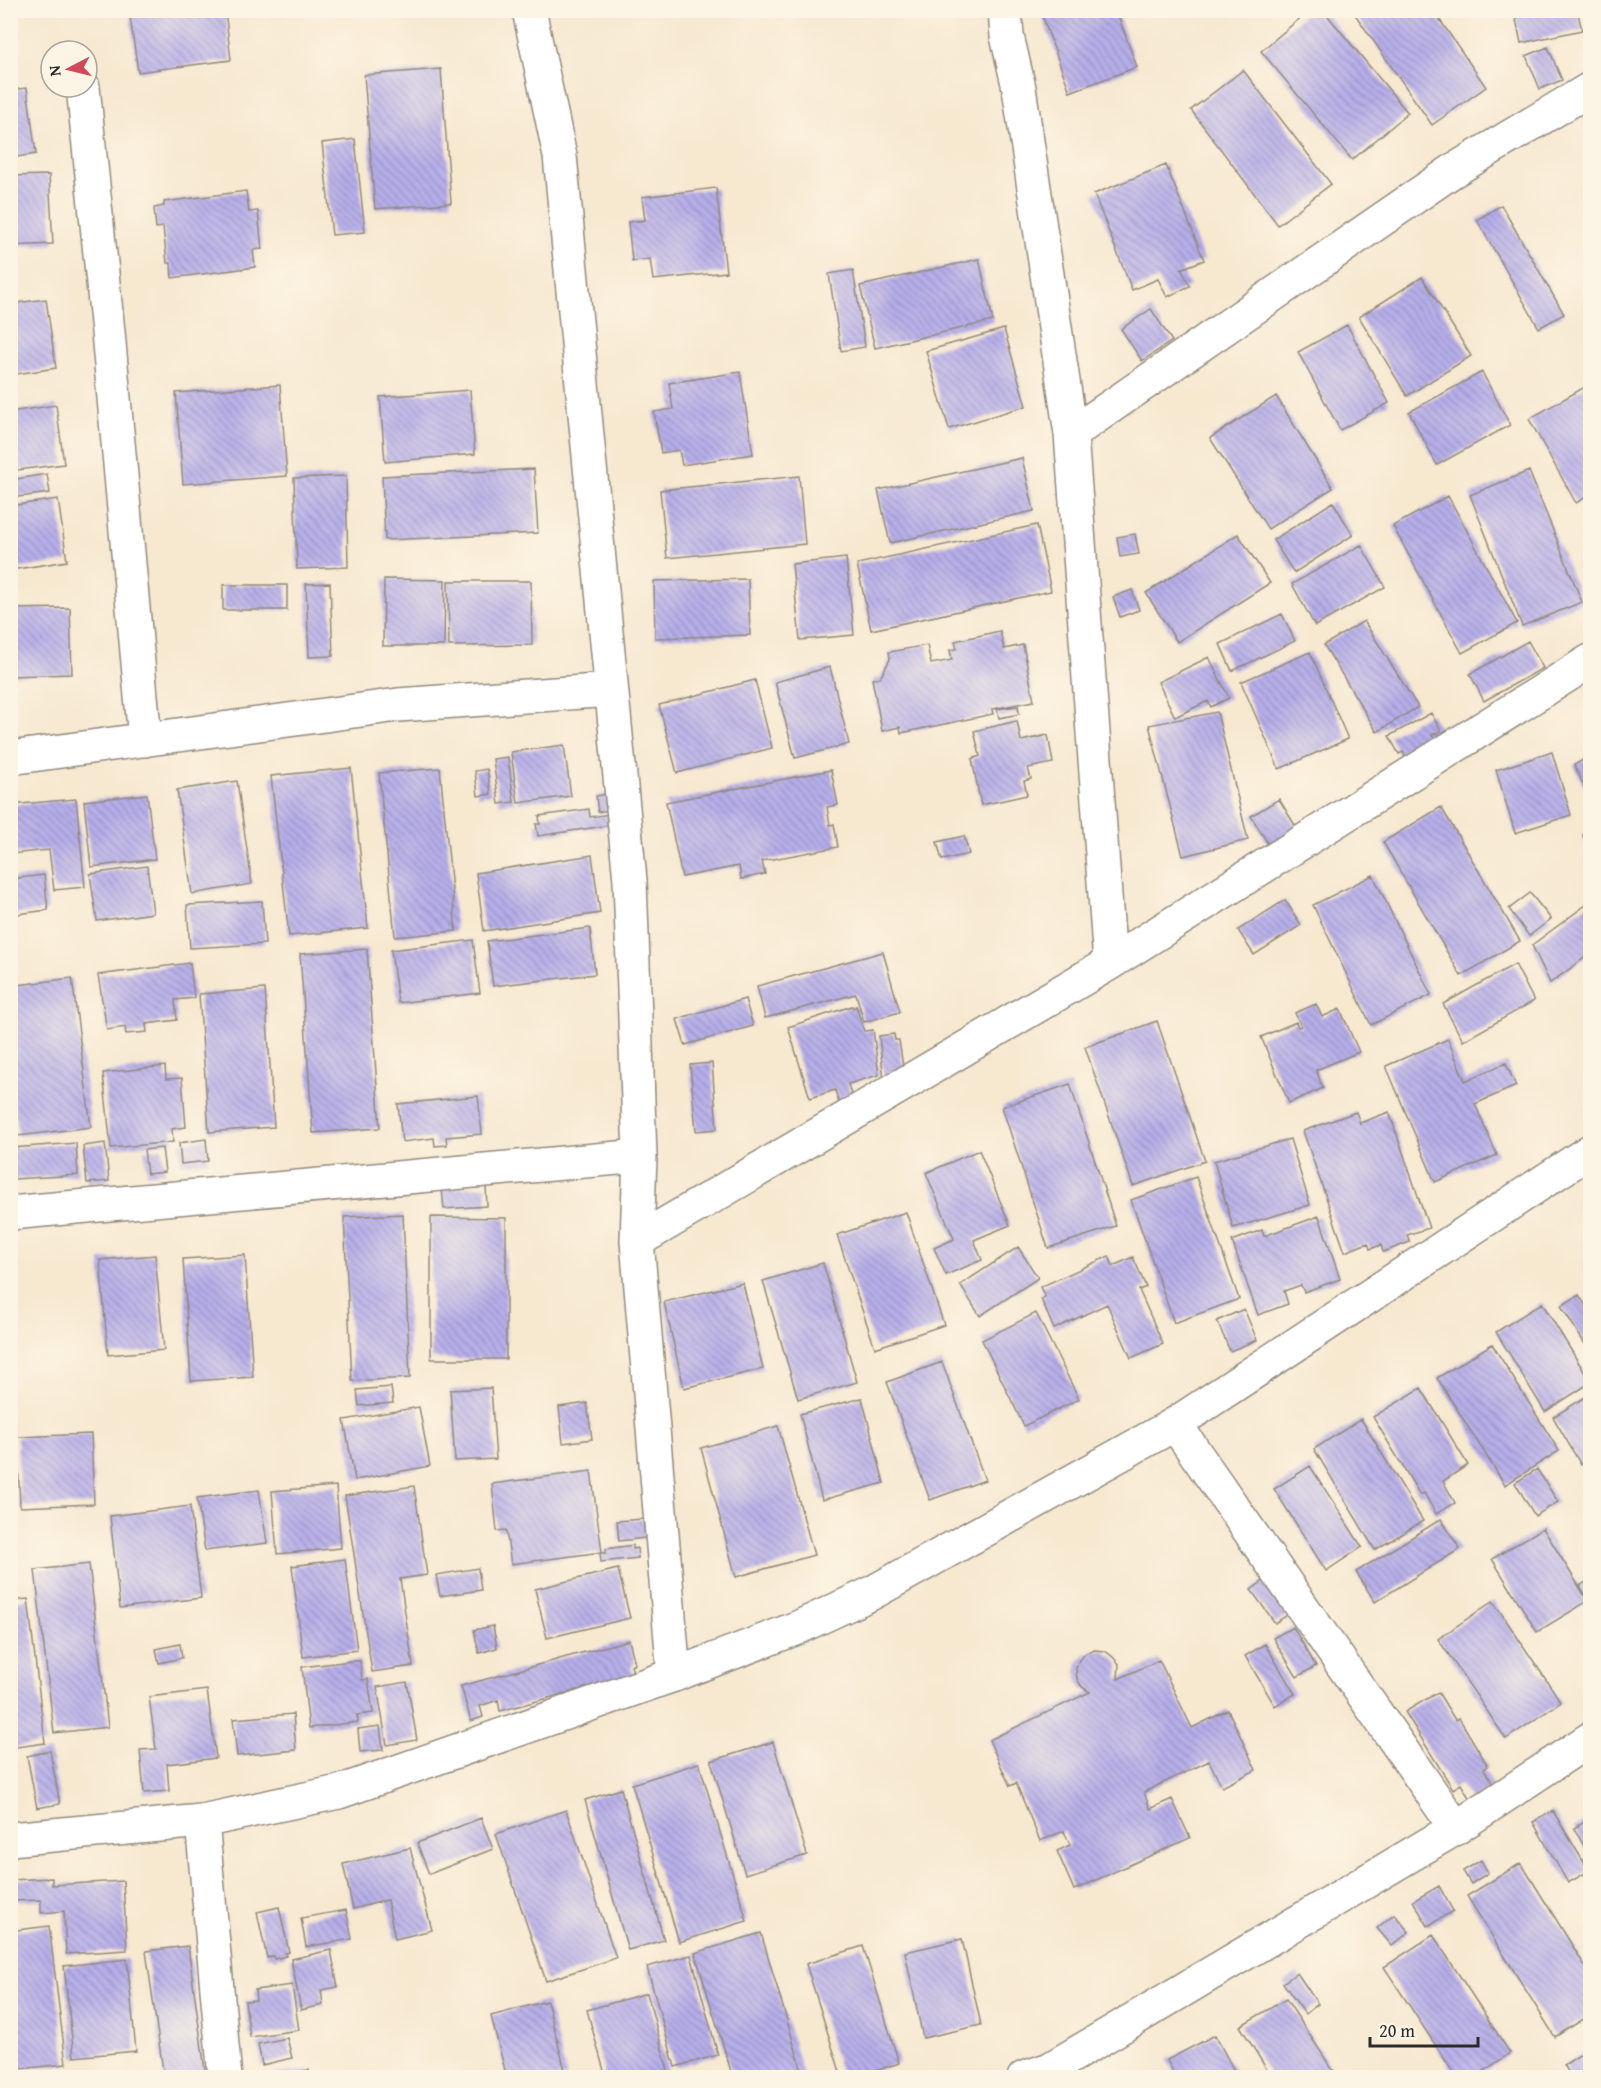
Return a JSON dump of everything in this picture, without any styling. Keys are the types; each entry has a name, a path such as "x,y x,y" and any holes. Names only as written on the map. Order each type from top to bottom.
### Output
{"street":[{"path":"529,10 560,156 630,880 640,1156 637,1240 674,1675"},
{"path":"1005,10 1007,36 1018,88 1071,435 1110,963"},
{"path":"1071,435 1450,172 1590,89"},
{"path":"84,99 145,740"},
{"path":"637,1240 1110,963 1590,661"},
{"path":"10,758 398,705 611,690"},
{"path":"10,1839 202,1821 339,1792 674,1675 797,1628 870,1594 1175,1424 1590,1151"},
{"path":"10,1213 640,1156"},
{"path":"1175,1424 1456,1828"},
{"path":"1042,2075 1456,1828 1590,1739"},
{"path":"202,1821 225,2078"}],"building":[{"path":"129,10 225,10 231,60 138,72"},
{"path":"1040,10 1116,10 1137,67 1070,92"},
{"path":"1310,10 1323,10 1408,113 1352,160 1261,51"},
{"path":"1352,10 1433,10 1486,87 1432,125"},
{"path":"1514,10 1577,10 1582,30 1521,43"},
{"path":"1548,47 1562,80 1540,89 1526,56"},
{"path":"441,69 451,203 375,209 364,75"},
{"path":"1243,70 1331,184 1278,225 1191,110"},
{"path":"27,88 36,154 10,158 10,90"},
{"path":"355,139 365,232 332,235 322,143"},
{"path":"1166,165 1204,260 1181,269 1190,286 1167,297 1158,279 1132,290 1094,194"},
{"path":"49,175 53,244 10,246 10,176"},
{"path":"716,188 726,272 653,280 650,259 632,261 628,222 645,220 642,197"},
{"path":"246,191 249,212 258,211 262,249 253,250 255,267 172,278 171,263 167,263 163,227 156,228 154,208 164,206 164,202"},
{"path":"1501,205 1564,314 1539,328 1477,220"},
{"path":"979,259 993,321 875,348 860,286"},
{"path":"853,270 865,347 841,351 829,274"},
{"path":"1422,277 1471,356 1407,396 1359,317"},
{"path":"46,299 56,368 10,375 10,304"},
{"path":"1151,309 1172,341 1142,361 1121,329"},
{"path":"1347,325 1389,403 1340,430 1298,352"},
{"path":"1004,329 1026,406 949,429 926,351"},
{"path":"740,372 753,454 682,465 679,450 661,453 654,412 673,409 669,383"},
{"path":"1482,372 1510,425 1437,465 1409,412"},
{"path":"1590,384 1590,495 1576,503 1529,419"},
{"path":"280,385 287,476 183,484 176,393"},
{"path":"470,390 475,454 385,462 380,397"},
{"path":"1276,396 1333,488 1268,529 1210,438"},
{"path":"56,405 64,464 10,471 10,412"},
{"path":"1022,458 1034,511 890,543 878,490"},
{"path":"534,469 538,533 385,540 382,476"},
{"path":"1529,471 1582,602 1522,626 1470,495"},
{"path":"47,474 50,493 10,498 10,480"},
{"path":"346,476 348,567 297,569 294,478"},
{"path":"799,476 805,544 667,558 660,490"},
{"path":"1448,496 1517,623 1462,653 1393,526"},
{"path":"58,499 67,561 10,570 10,506"},
{"path":"1333,502 1353,535 1294,573 1273,540"},
{"path":"1037,525 1051,591 871,630 857,564"},
{"path":"1135,534 1139,554 1120,557 1117,537"},
{"path":"1238,534 1270,583 1177,642 1146,593"},
{"path":"1361,545 1385,587 1315,626 1292,584"},
{"path":"846,558 854,635 800,640 792,564"},
{"path":"384,579 445,580 444,646 383,646"},
{"path":"748,579 750,635 655,638 654,581"},
{"path":"448,581 531,581 532,645 449,646"},
{"path":"330,583 333,656 309,657 306,584"},
{"path":"223,585 287,585 287,610 223,610"},
{"path":"1132,590 1139,610 1120,617 1113,597"},
{"path":"70,608 72,674 10,676 10,609"},
{"path":"1282,614 1295,641 1232,671 1220,644"},
{"path":"1364,621 1418,707 1377,732 1324,645"},
{"path":"1000,631 1004,649 1023,645 1034,701 992,709 993,714 901,733 900,727 882,731 872,679 880,678 890,659 889,652 927,645 931,664 952,660 950,650 957,649 955,641"},
{"path":"1528,641 1543,668 1484,701 1470,674"},
{"path":"1310,652 1348,739 1279,769 1241,682"},
{"path":"1209,657 1229,698 1211,707 1208,701 1175,717 1158,682"},
{"path":"830,667 849,744 795,758 775,682"},
{"path":"755,680 772,748 677,773 659,705"},
{"path":"1018,706 1019,714 999,718 997,709"},
{"path":"1217,712 1248,840 1183,856 1149,725"},
{"path":"1431,713 1441,731 1432,735 1437,744 1407,761 1403,752 1399,754 1389,736"},
{"path":"1017,721 1021,741 1048,735 1053,763 1028,768 1031,779 1024,781 1027,795 981,805 972,759 980,756 974,731"},
{"path":"564,745 571,796 518,803 511,752"},
{"path":"1552,752 1571,815 1515,833 1496,770"},
{"path":"1590,756 1590,799 1574,765"},
{"path":"508,757 514,802 499,804 493,759"},
{"path":"351,768 368,928 289,936 271,776"},
{"path":"440,768 456,931 395,937 379,773"},
{"path":"487,769 491,794 478,796 475,771"},
{"path":"831,770 838,805 827,807 830,825 834,824 838,847 762,861 765,874 741,879 739,866 682,877 666,802"},
{"path":"237,781 252,884 192,894 177,790"},
{"path":"613,793 616,809 598,812 596,796"},
{"path":"147,794 155,859 91,867 84,801"},
{"path":"76,799 85,887 54,890 49,850 10,854 10,805"},
{"path":"1279,799 1299,832 1271,849 1251,816"},
{"path":"1441,807 1520,941 1461,976 1383,842"},
{"path":"589,809 590,817 610,814 611,825 538,836 536,824 540,824 539,816"},
{"path":"1590,829 1590,855 1583,835"},
{"path":"964,836 969,854 942,860 937,842"},
{"path":"592,855 600,913 484,931 476,873"},
{"path":"147,866 153,913 97,921 90,874"},
{"path":"44,875 48,910 10,915 10,879"},
{"path":"1373,875 1431,995 1371,1025 1313,905"},
{"path":"1530,893 1551,919 1529,936 1509,909"},
{"path":"1285,900 1301,925 1254,955 1238,930"},
{"path":"262,901 265,944 190,948 187,905"},
{"path":"1590,902 1590,954 1550,983 1532,945"},
{"path":"590,928 595,974 493,986 487,941"},
{"path":"473,940 480,993 398,1003 391,950"},
{"path":"367,949 380,1128 313,1133 300,954"},
{"path":"883,952 900,1012 864,1022 856,994 765,1018 757,986"},
{"path":"190,963 194,998 175,1000 177,1020 146,1024 147,1032 126,1034 125,1027 107,1030 98,975"},
{"path":"1515,964 1534,1001 1463,1041 1443,1004"},
{"path":"72,978 91,1127 18,1136 10,1074 10,986"},
{"path":"265,989 274,1127 209,1132 199,994"},
{"path":"745,999 753,1026 685,1045 677,1019"},
{"path":"1316,1004 1322,1017 1340,1009 1359,1052 1316,1070 1323,1088 1289,1103 1261,1037 1296,1022 1298,1027 1301,1026 1295,1013"},
{"path":"852,1006 853,1008 856,1006 864,1031 873,1030 879,1075 848,1084 852,1098 839,1103 835,1090 810,1098 788,1027"},
{"path":"1157,1021 1205,1161 1133,1186 1085,1047"},
{"path":"894,1034 895,1040 899,1040 904,1073 884,1081 879,1036"},
{"path":"1448,1039 1465,1081 1506,1063 1516,1086 1475,1104 1497,1155 1435,1182 1386,1066"},
{"path":"712,1063 717,1129 696,1131 690,1065"},
{"path":"165,1066 166,1079 182,1078 186,1127 172,1129 173,1142 111,1148 103,1073"},
{"path":"1070,1084 1116,1226 1048,1248 1002,1107"},
{"path":"478,1096 482,1134 446,1137 447,1145 435,1146 434,1138 402,1142 398,1104"},
{"path":"1356,1112 1360,1123 1389,1112 1429,1228 1407,1235 1410,1242 1383,1252 1381,1245 1370,1249 1368,1243 1345,1252 1303,1131"},
{"path":"206,1139 208,1161 181,1164 179,1143"},
{"path":"1290,1139 1310,1205 1233,1228 1214,1161"},
{"path":"76,1143 78,1175 14,1179 12,1148"},
{"path":"105,1143 109,1181 87,1183 83,1146"},
{"path":"162,1148 165,1172 147,1174 144,1150"},
{"path":"979,1150 1010,1225 974,1240 982,1260 946,1275 934,1248 954,1239 926,1173"},
{"path":"1196,1177 1239,1299 1174,1323 1131,1200"},
{"path":"486,1186 487,1206 444,1209 442,1189"},
{"path":"906,1212 944,1325 875,1348 837,1235"},
{"path":"403,1214 410,1378 352,1381 344,1217"},
{"path":"1319,1216 1340,1279 1304,1292 1301,1285 1284,1291 1288,1304 1258,1315 1232,1241 1262,1230 1264,1236"},
{"path":"431,1217 506,1218 506,1359 431,1359"},
{"path":"1018,1247 1038,1278 980,1316 960,1285"},
{"path":"155,1255 164,1350 108,1355 100,1260"},
{"path":"245,1255 253,1377 191,1381 183,1259"},
{"path":"1109,1256 1113,1266 1133,1257 1146,1287 1139,1290 1163,1344 1131,1358 1107,1304 1054,1329 1041,1299 1045,1297 1040,1287"},
{"path":"823,1263 857,1382 798,1399 763,1281"},
{"path":"743,1283 763,1369 684,1388 664,1302"},
{"path":"1579,1295 1590,1312 1590,1352 1561,1306"},
{"path":"1542,1303 1590,1381 1545,1412 1496,1332"},
{"path":"1244,1309 1257,1340 1230,1351 1217,1321"},
{"path":"1036,1313 1079,1399 1024,1426 982,1340"},
{"path":"1492,1344 1559,1451 1505,1485 1437,1378"},
{"path":"942,1362 985,1480 930,1500 887,1382"},
{"path":"391,1387 393,1403 359,1406 357,1390"},
{"path":"491,1388 496,1459 455,1461 450,1390"},
{"path":"1421,1388 1468,1465 1443,1481 1455,1503 1436,1514 1424,1493 1420,1495 1373,1417"},
{"path":"1590,1394 1590,1459 1581,1465 1553,1417"},
{"path":"862,1398 884,1483 822,1500 800,1414"},
{"path":"587,1403 592,1439 563,1443 559,1407"},
{"path":"419,1407 430,1466 355,1480 344,1420"},
{"path":"1361,1419 1423,1521 1375,1550 1314,1449"},
{"path":"778,1426 814,1555 736,1577 701,1448"},
{"path":"91,1434 94,1504 20,1507 17,1437"},
{"path":"1310,1466 1362,1547 1326,1571 1274,1489"},
{"path":"1537,1469 1558,1502 1535,1516 1515,1483"},
{"path":"591,1471 602,1552 511,1564 506,1530 497,1531 492,1484"},
{"path":"336,1486 341,1548 277,1554 272,1491"},
{"path":"414,1486 427,1575 400,1579 413,1666 372,1672 345,1496"},
{"path":"259,1490 267,1543 205,1551 197,1498"},
{"path":"190,1506 201,1598 120,1608 110,1516"},
{"path":"643,1519 645,1538 619,1541 617,1521"},
{"path":"1441,1519 1460,1549 1375,1602 1356,1572"},
{"path":"1543,1528 1588,1601 1537,1632 1492,1559"},
{"path":"633,1545 633,1549 637,1548 638,1558 601,1562 600,1553 606,1553 606,1549"},
{"path":"345,1559 357,1650 303,1657 292,1566"},
{"path":"89,1564 108,1727 54,1733 35,1570"},
{"path":"478,1568 481,1590 440,1596 436,1575"},
{"path":"618,1569 630,1618 547,1638 535,1589"},
{"path":"1266,1579 1290,1613 1275,1623 1251,1590"},
{"path":"1590,1579 1590,1602 1580,1586"},
{"path":"28,1599 45,1743 10,1748 10,1601"},
{"path":"1493,1601 1561,1702 1506,1739 1438,1639"},
{"path":"493,1626 497,1648 479,1653 474,1630"},
{"path":"1293,1627 1316,1666 1297,1677 1273,1638"},
{"path":"629,1640 635,1664 631,1666 634,1675 500,1711 498,1700 480,1706 483,1717 471,1721 461,1686"},
{"path":"180,1644 182,1658 159,1663 156,1649"},
{"path":"1265,1644 1295,1694 1275,1706 1245,1656"},
{"path":"1095,1650 1105,1651 1119,1664 1118,1679 1159,1660 1192,1728 1228,1710 1256,1770 1222,1787 1209,1761 1144,1792 1150,1809 1172,1799 1190,1838 1074,1890 1057,1851 1070,1845 1064,1831 1040,1841 1016,1783 1010,1786 989,1740 1090,1692 1082,1687 1077,1679 1076,1669 1079,1660 1086,1653"},
{"path":"360,1661 362,1680 368,1679 373,1713 357,1715 358,1722 309,1728 302,1667"},
{"path":"407,1682 417,1740 387,1745 377,1687"},
{"path":"207,1690 216,1758 167,1764 169,1791 144,1793 140,1750 156,1749 149,1697"},
{"path":"1438,1692 1455,1720 1459,1718 1488,1766 1484,1769 1494,1786 1471,1801 1461,1784 1453,1789 1405,1712"},
{"path":"293,1714 296,1750 237,1756 233,1719"},
{"path":"380,1726 383,1750 360,1752 358,1729"},
{"path":"773,1742 807,1855 745,1874 711,1761"},
{"path":"50,1751 60,1804 37,1808 27,1756"},
{"path":"699,1763 747,1921 679,1942 632,1784"},
{"path":"621,1789 664,1940 628,1950 585,1800"},
{"path":"566,1810 616,1958 546,1981 496,1834"},
{"path":"1553,1811 1589,1871 1568,1883 1533,1822"},
{"path":"481,1818 493,1849 429,1874 417,1843"},
{"path":"1590,1819 1590,1857 1574,1828"},
{"path":"410,1848 432,1930 395,1939 387,1900 353,1909 343,1864"},
{"path":"1481,1860 1488,1873 1471,1884 1463,1871"},
{"path":"1521,1863 1590,1974 1590,2015 1555,2037 1467,1896"},
{"path":"52,1878 52,1885 123,1881 127,1950 66,1954 64,1911 41,1913 41,1900 10,1901 10,1880"},
{"path":"1439,1886 1453,1911 1428,1926 1413,1901"},
{"path":"279,1907 289,1952 285,1953 286,1956 267,1958 257,1912"},
{"path":"346,1910 352,1939 306,1947 301,1918"},
{"path":"1394,1914 1409,1932 1392,1946 1377,1928"},
{"path":"49,1926 66,2064 10,2070 10,1931"},
{"path":"761,1933 804,2078 733,2078 695,1953"},
{"path":"1433,1935 1510,2053 1474,2078 1457,2078 1384,1967"},
{"path":"962,1939 981,2025 923,2038 905,1952"},
{"path":"188,1946 206,2078 164,2078 146,1951"},
{"path":"863,1946 899,2063 854,2078 842,2078 806,1964"},
{"path":"331,1950 338,1987 321,1990 323,2005 301,2010 291,1959"},
{"path":"691,1955 718,2055 675,2067 647,1967"},
{"path":"127,1959 136,2051 74,2057 64,1966"},
{"path":"1297,1973 1318,2004 1305,2014 1283,1983"},
{"path":"292,1985 299,2030 250,2037 245,2001 256,2000 255,1990"},
{"path":"647,1993 670,2078 606,2078 587,2010"},
{"path":"1286,1999 1338,2078 1272,2078 1240,2026"},
{"path":"547,2001 567,2078 507,2078 491,2016"},
{"path":"1215,2035 1238,2078 1176,2078 1167,2060"},
{"path":"287,2038 292,2058 262,2065 258,2044"},
{"path":"1590,2048 1590,2078 1572,2078 1564,2065"},
{"path":"309,2070 310,2078 263,2078 263,2076"}]}
